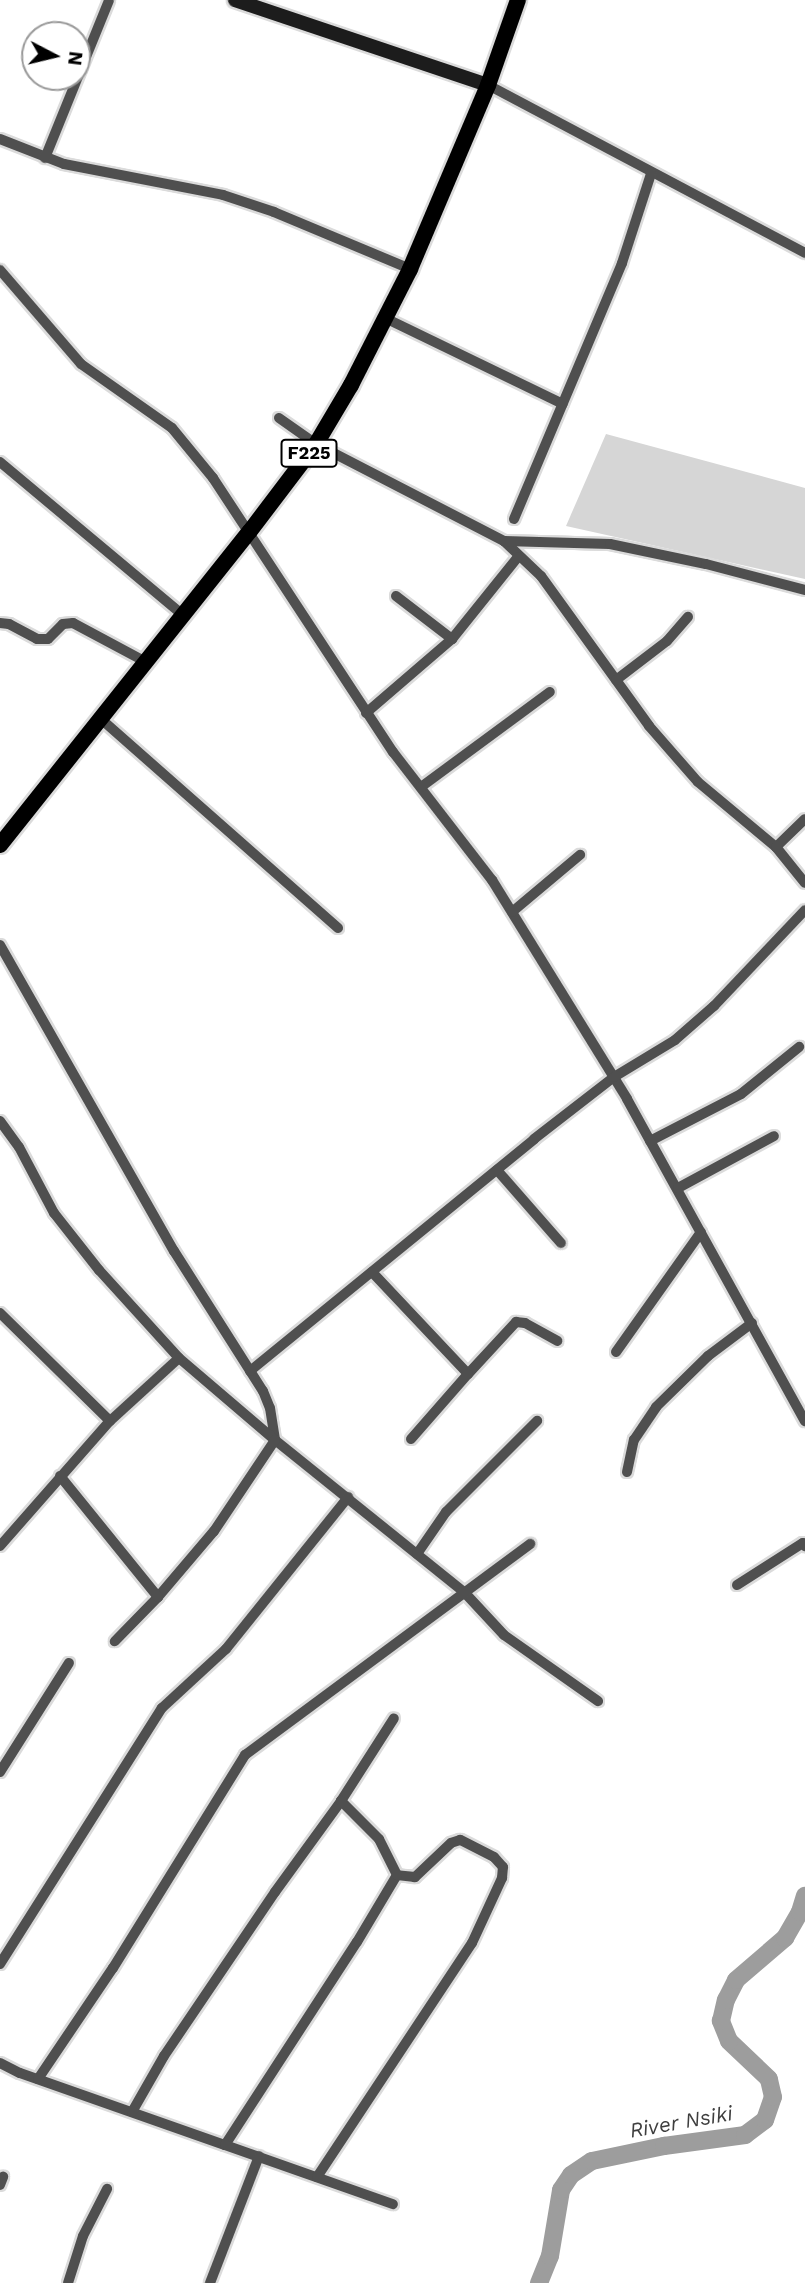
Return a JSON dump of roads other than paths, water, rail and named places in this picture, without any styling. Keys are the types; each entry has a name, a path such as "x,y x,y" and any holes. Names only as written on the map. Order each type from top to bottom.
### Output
{"main road":[{"name":"F225","path":"0,845 316,444 387,319 410,269 488,85 518,0"}],"street":[{"path":"45,158 109,0"},
{"path":"235,0 488,85 805,253"},
{"path":"0,138 45,158 223,195 274,212 410,269"},
{"path":"514,519 622,263 652,174"},
{"path":"0,270 81,364 172,428 213,478 366,713 492,880 614,1077 805,1420"},
{"path":"387,319 563,404"},
{"path":"279,418 316,444 504,541 541,576 649,726 698,782 776,847 805,883"},
{"path":"0,462 183,615"},
{"path":"504,541 610,544 706,564 805,590"},
{"path":"366,713 452,639 518,557"},
{"path":"396,596 452,639"},
{"path":"616,680 667,641 688,617"},
{"path":"0,623 9,624 37,639 48,639 63,624 74,623 146,662"},
{"path":"421,787 550,692"},
{"path":"101,719 338,928"},
{"path":"776,847 805,819"},
{"path":"512,912 580,855"},
{"path":"250,1371 614,1077 675,1040 714,1006 805,910"},
{"path":"0,945 174,1251 271,1408 275,1440 214,1531 158,1597 115,1641"},
{"path":"650,1141 741,1094 799,1047"},
{"path":"0,1121 19,1147 54,1213 99,1270 179,1358 275,1440 465,1592 504,1634 598,1701"},
{"path":"678,1188 774,1136"},
{"path":"497,1170 561,1243"},
{"path":"617,1352 701,1231"},
{"path":"372,1272 468,1374"},
{"path":"0,1313 110,1421"},
{"path":"411,1438 516,1322 525,1323 557,1341"},
{"path":"627,1472 634,1440 656,1407 708,1356 752,1323"},
{"path":"0,1546 110,1421 179,1358"},
{"path":"417,1554 446,1512 537,1421"},
{"path":"60,1476 158,1597"},
{"path":"0,1964 162,1708 226,1649 348,1497"},
{"path":"737,1585 804,1543"},
{"path":"38,2079 113,1968 245,1755 530,1544"},
{"path":"0,1772 69,1663"},
{"path":"132,2112 190,2017 341,1801 394,1718"},
{"path":"341,1801 379,1839 397,1875"},
{"path":"317,2177 472,1944 498,1890 503,1867 494,1857 460,1840 451,1843 415,1877 397,1875"},
{"path":"225,2145 357,1942 397,1875"},
{"path":"0,2063 38,2079 393,2204"},
{"path":"210,2283 259,2156"},
{"path":"68,2283 83,2236 107,2189"}],"waterway":[{"name":"River Nsiki","path":"539,2283 550,2256 561,2190 571,2175 592,2161 664,2146 745,2135 765,2120 773,2097 769,2079 729,2041 721,2021 726,2000 736,1980 785,1938 800,1912 805,1896"}]}
